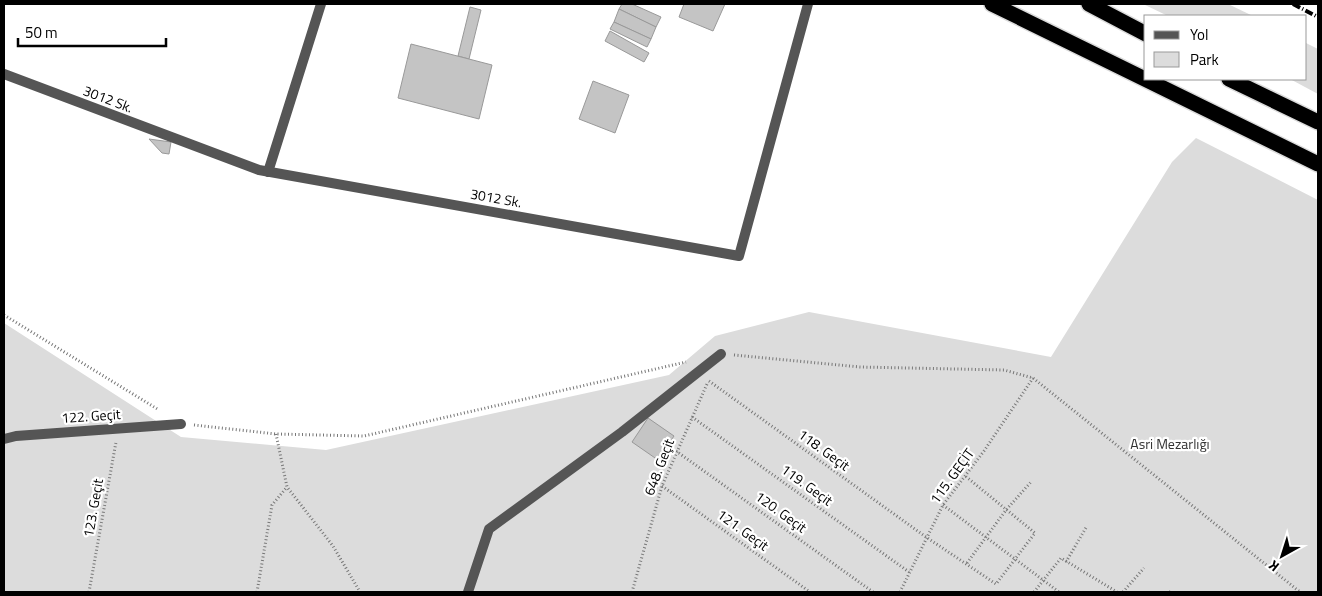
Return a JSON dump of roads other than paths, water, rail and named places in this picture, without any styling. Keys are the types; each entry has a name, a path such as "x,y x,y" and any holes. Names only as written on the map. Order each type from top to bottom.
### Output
{"highway":[{"path":"992,4 1144,79"},
{"path":"1089,4 1144,33"},
{"path":"1147,80 1318,164"},
{"path":"1231,80 1318,122"},
{"path":"1244,87 1318,117"}],"street":[{"path":"268,172 321,4"},
{"name":"3012 Sk.","path":"4,74 268,172 739,256 808,4"},
{"path":"468,592 489,529 622,432 721,354"},
{"name":"122. Geçit","path":"4,439 16,436 118,427 181,424"}],"railway":[{"path":"1293,4 1318,17"}],"park label":[{"name":"Asri Mezarlığı","path":"1170,444"}]}
